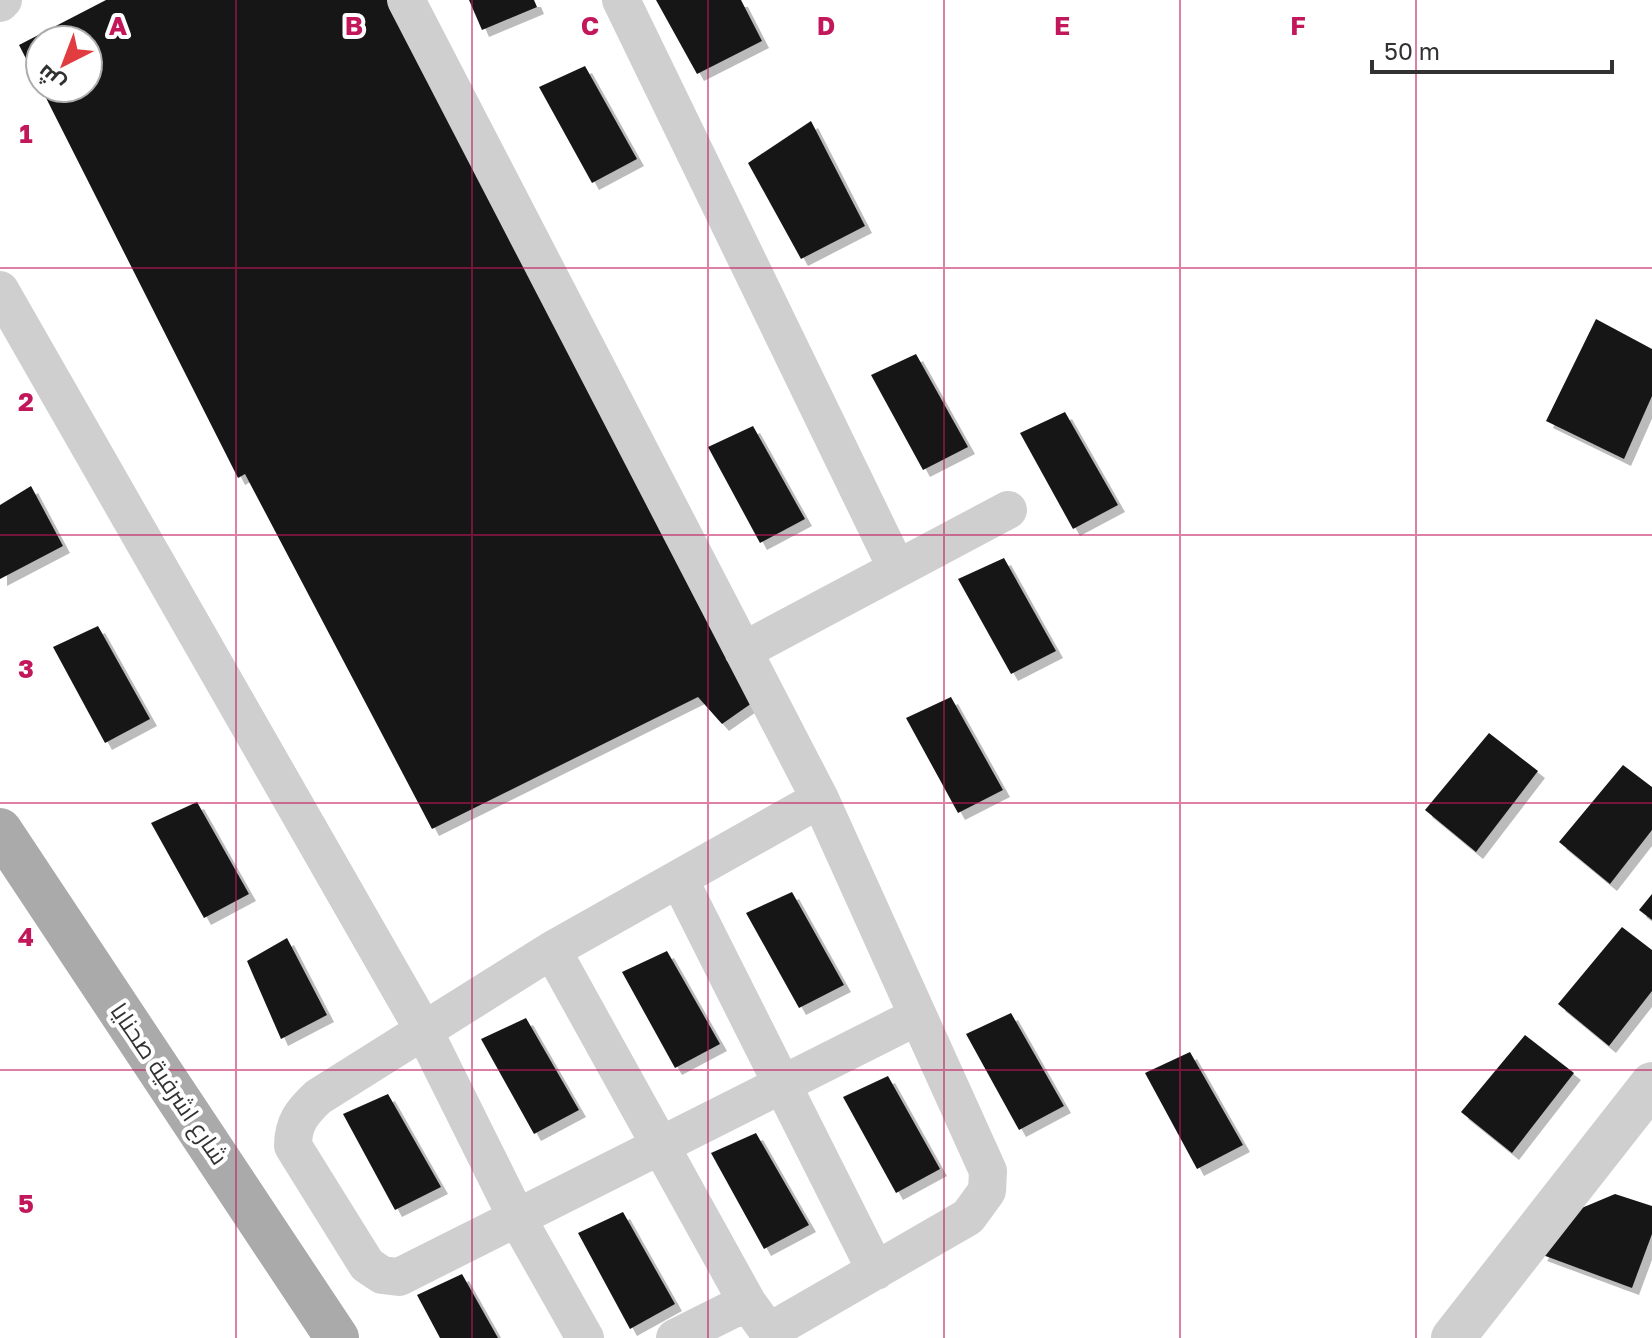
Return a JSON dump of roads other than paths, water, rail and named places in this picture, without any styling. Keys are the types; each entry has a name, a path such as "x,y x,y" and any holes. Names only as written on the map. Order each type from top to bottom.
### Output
{"main road":[{"name":"شارع اشرفية صحنايا","path":"0,830 337,1338"}],"street":[{"path":"406,0 820,799 988,1171 987,1191 968,1217 876,1271 763,1324 675,1338"},
{"path":"621,0 897,569"},
{"path":"0,290 423,1029 516,1216 585,1338"},
{"path":"743,651 1008,510"},
{"path":"820,799 552,950 318,1097 301,1113 293,1129 293,1146 367,1265 382,1275 399,1277 662,1142 918,1016"},
{"path":"679,879 876,1271"},
{"path":"552,950 763,1324"},
{"path":"1453,1338 1652,1084"}]}
